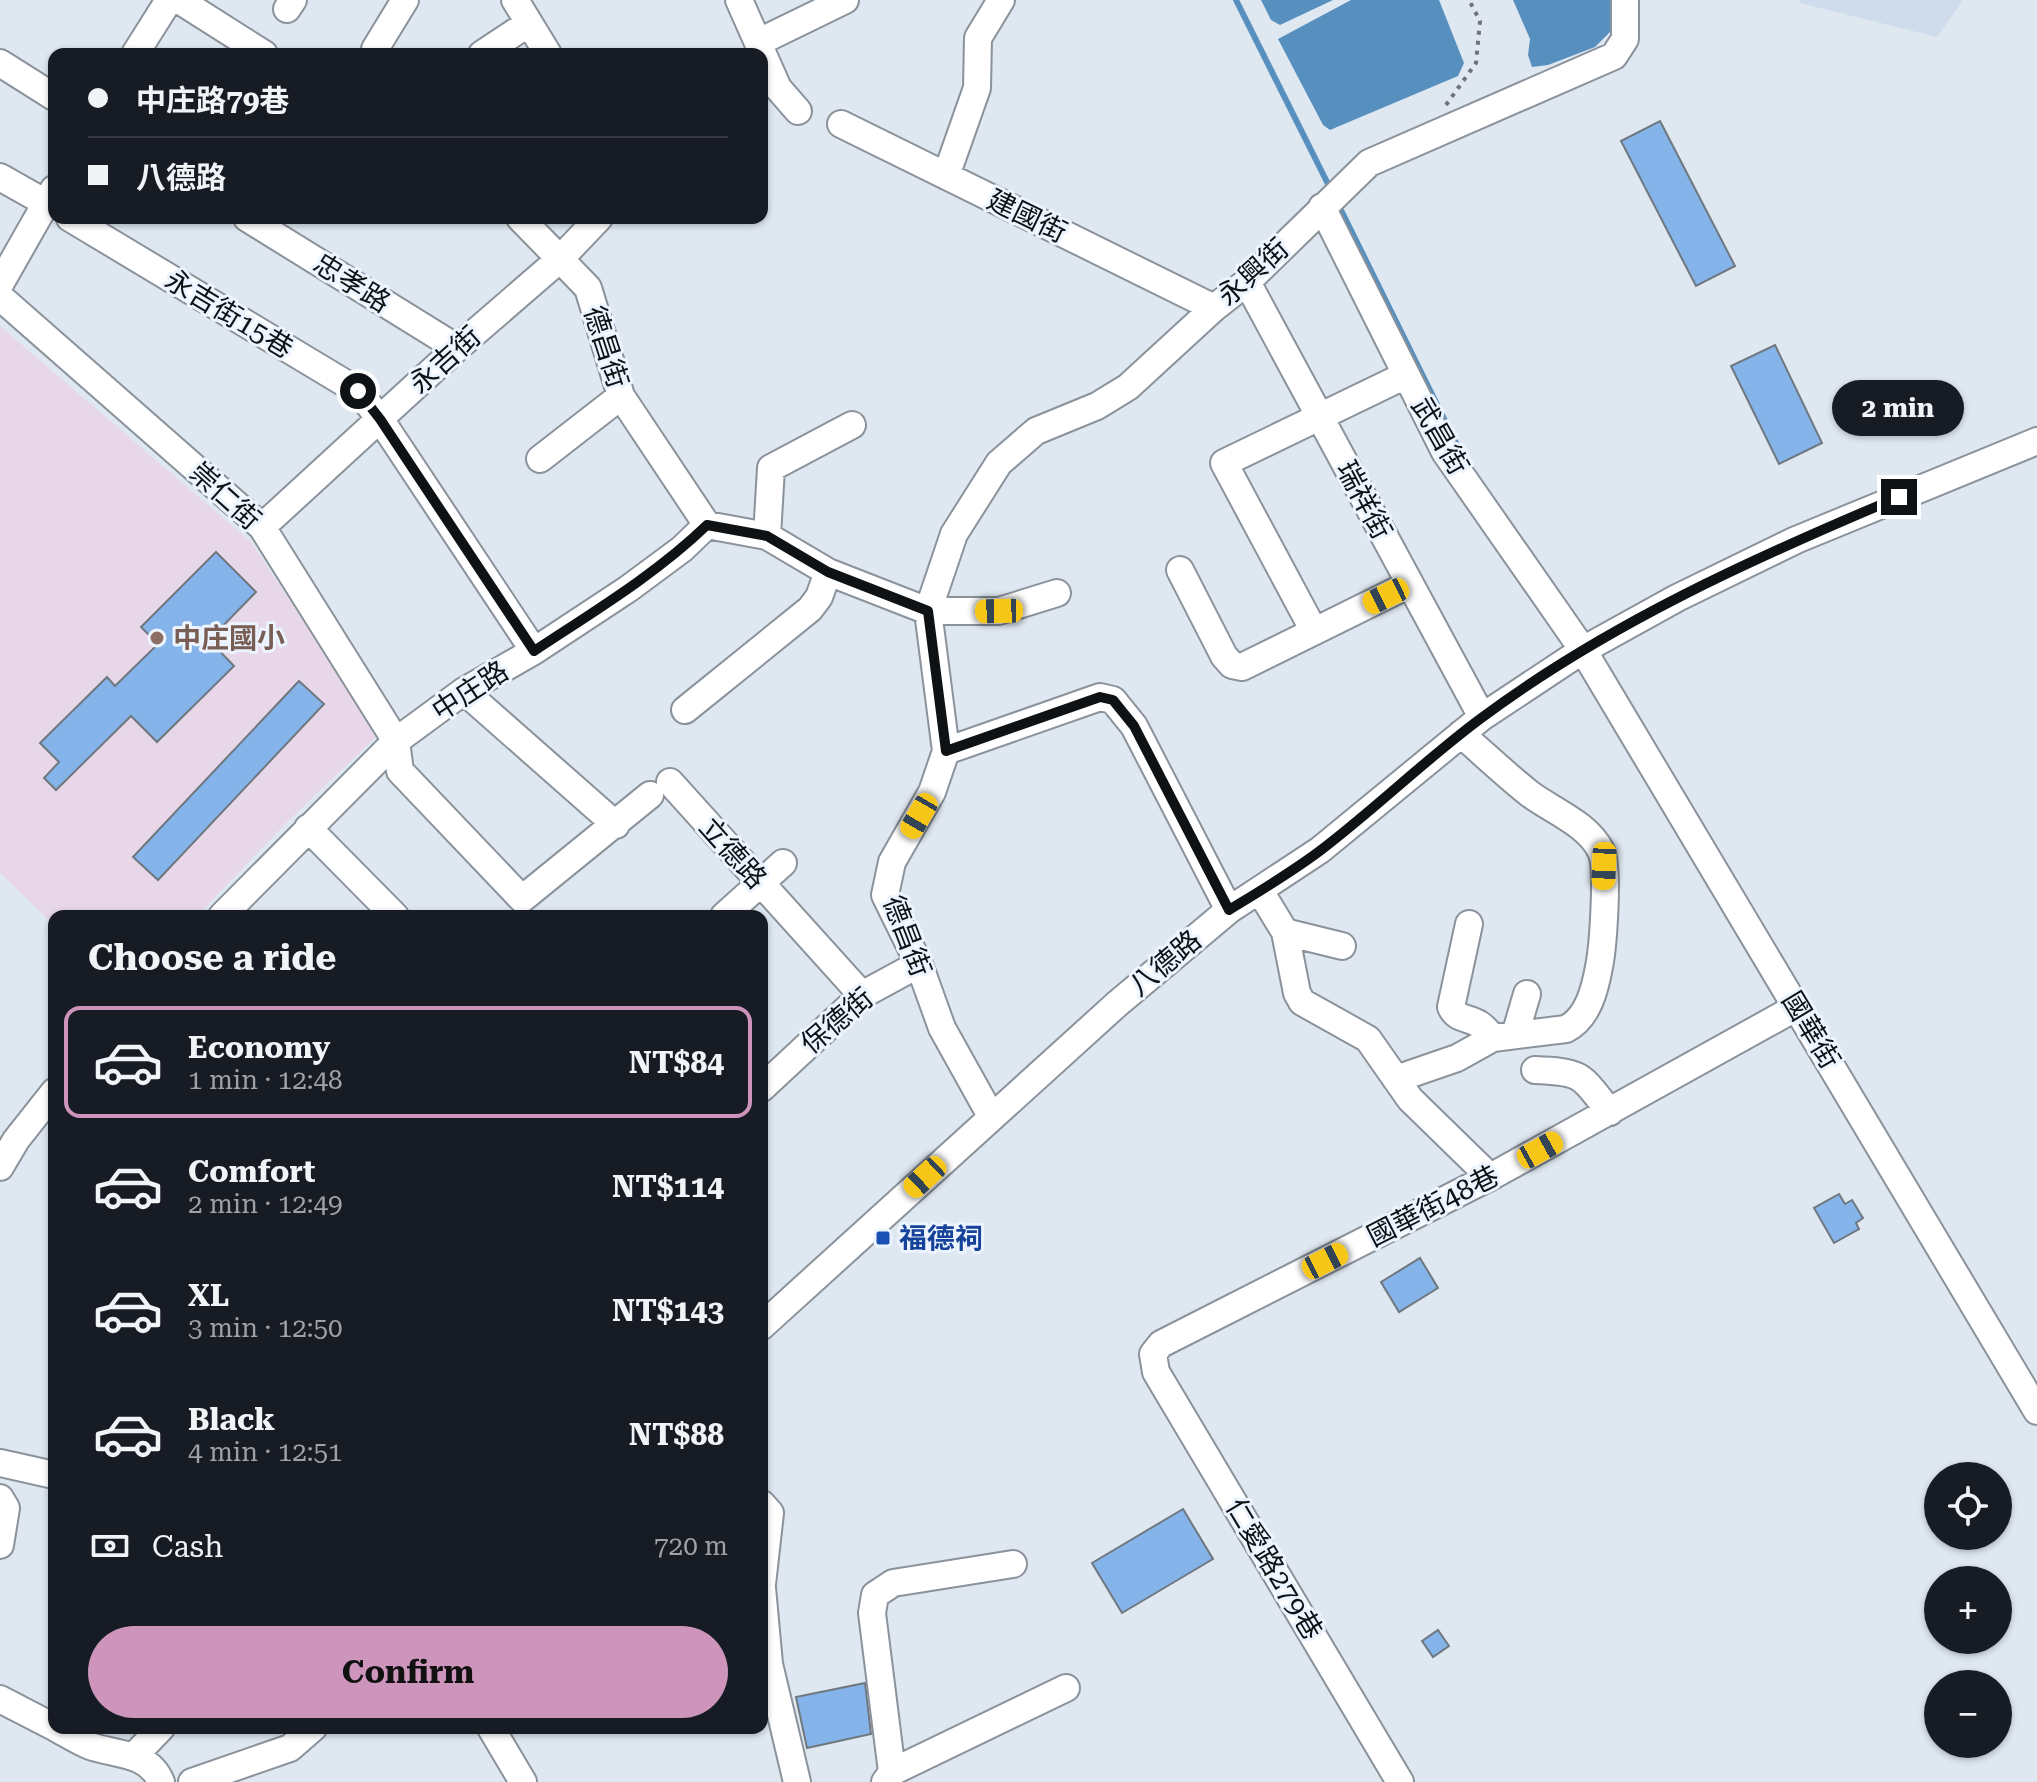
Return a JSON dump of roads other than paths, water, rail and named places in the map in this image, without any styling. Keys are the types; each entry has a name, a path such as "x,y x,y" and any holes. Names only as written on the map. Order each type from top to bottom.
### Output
{"street":[{"path":"376,48 405,0"},
{"path":"739,0 761,48"},
{"path":"759,42 845,0"},
{"path":"946,176 977,88 978,38 1001,0"},
{"name":"永興街","path":"928,611 954,534 999,463 1036,431 1097,406 1128,387 1247,282 1369,163 1614,56 1625,39 1625,0"},
{"path":"138,48 164,2 252,48"},
{"path":"487,48 520,6 544,48"},
{"path":"0,63 48,93"},
{"path":"768,64 778,88 798,111"},
{"name":"建國街","path":"841,124 1214,308"},
{"path":"0,177 48,195"},
{"name":"武昌街","path":"1330,199 1406,375 1445,452 1583,650"},
{"path":"0,284 48,200"},
{"name":"永吉街15巷","path":"80,224 358,391 380,419 534,651"},
{"name":"忠孝路","path":"257,224 457,348"},
{"name":"德昌街","path":"526,224 588,288 621,396 707,525"},
{"path":"560,259 593,224"},
{"name":"永吉街","path":"262,527 457,348 560,259"},
{"name":"瑞祥街","path":"1247,282 1410,584 1472,726"},
{"name":"崇仁街","path":"0,297 262,527 396,741 400,771 522,899 616,825"},
{"path":"1314,631 1224,463 1406,375"},
{"path":"540,459 621,396"},
{"path":"767,536 771,468 852,425"},
{"name":"八德路","path":"768,1315 1117,1004 1229,910 1320,850 1472,726 1583,650 1677,598 1796,540 2037,441"},
{"path":"707,525 767,536 828,572 928,611 999,611 1057,593"},
{"name":"中庄路","path":"228,910 396,741 464,691 534,651 628,589 682,549 707,525"},
{"path":"1180,570 1224,656 1232,665 1242,667 1410,584"},
{"path":"685,710 810,609 819,597 828,572"},
{"name":"德昌街","path":"928,611 946,751 932,792 892,862 885,895 919,964 942,1028 991,1116"},
{"name":"國華街","path":"1583,650 2037,1411"},
{"path":"464,691 616,825"},
{"path":"946,751 1100,697 1113,700 1134,726 1229,910"},
{"path":"1396,1079 1457,1058 1504,1036 1566,1029 1574,1025 1594,994 1602,953 1604,866 1601,851 1587,834 1532,795 1472,726"},
{"name":"立德路","path":"616,825 660,788 760,883 862,995"},
{"path":"308,828 389,910"},
{"path":"731,910 783,863"},
{"path":"1260,891 1285,932 1297,993 1302,1002 1368,1039 1425,1116 1490,1177"},
{"path":"1469,924 1451,1007 1453,1013 1460,1017 1504,1036"},
{"path":"1285,932 1342,946"},
{"name":"保德街","path":"768,1082 862,995 919,964"},
{"path":"1504,1036 1527,994"},
{"name":"國華街48巷","path":"1153,1354 1161,1344 1490,1177 1797,1007"},
{"path":"1535,1070 1569,1071 1578,1076 1610,1112"},
{"path":"0,1167 8,1136 48,1098"},
{"name":"仁愛路279巷","path":"1153,1354 1156,1372 1400,1782"},
{"path":"0,1463 48,1474"},
{"path":"0,1498 6,1508 0,1545"},
{"path":"768,1511 768,1531"},
{"path":"1013,1564 893,1583 875,1595 872,1613 889,1777 1066,1688"},
{"path":"768,1653 797,1782"},
{"path":"0,1699 48,1723"},
{"path":"68,1734 91,1746 135,1755 158,1774 161,1782"},
{"path":"135,1755 155,1734"},
{"path":"192,1782 290,1748 306,1734"},
{"path":"495,1734 523,1782"}],"water":[{"path":"1261,0 1333,0 1280,25 1271,20"},
{"path":"1351,0 1439,0 1464,63 1458,76 1330,130 1323,125 1278,39"},
{"path":"1513,0 1618,0 1618,24 1595,47 1548,65 1532,67 1528,55 1530,39"}],"waterway":[{"path":"1236,0 1331,190"},
{"path":"1338,204 1458,447"}],"place":[{"name":"中庄國小","path":"157,638"},
{"name":"福德祠","path":"883,1238"}]}
